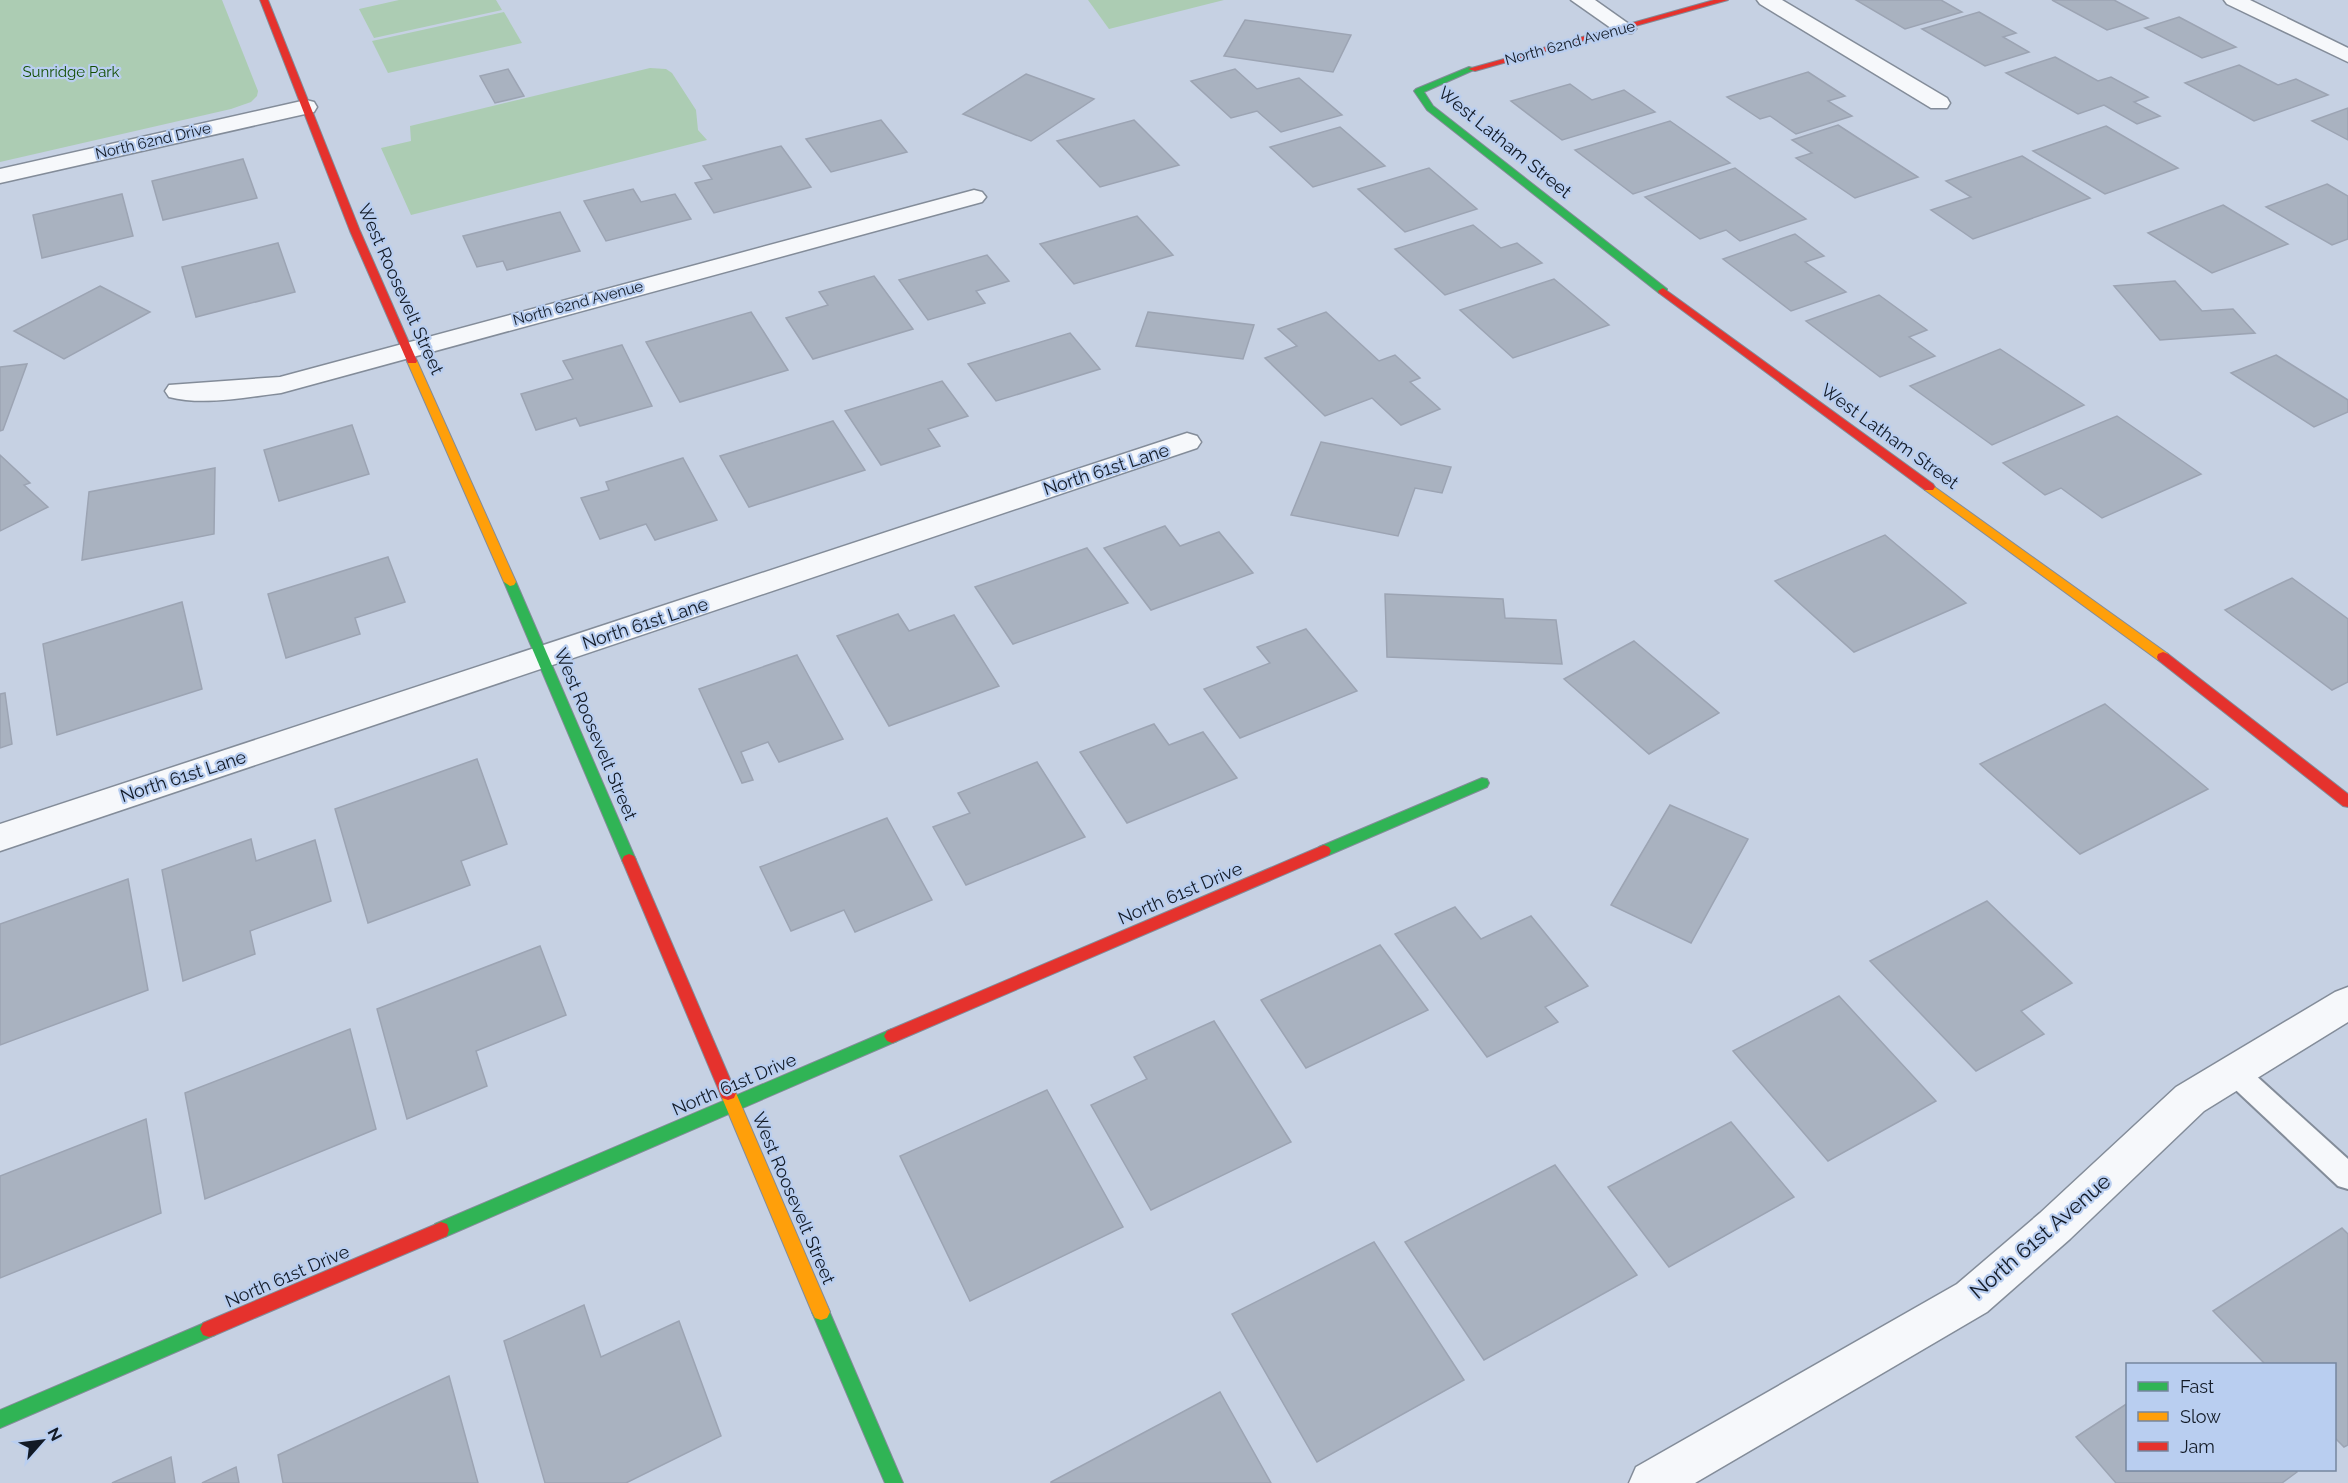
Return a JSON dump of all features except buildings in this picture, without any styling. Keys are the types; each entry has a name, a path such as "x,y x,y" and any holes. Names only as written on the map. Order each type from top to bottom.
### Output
{"street":[{"name":"West Roosevelt Street","path":"264,0 355,231 543,657 735,1103 894,1483"},
{"path":"1581,0 1625,29"},
{"name":"North 62nd Avenue","path":"1419,92 1446,78 1476,68 1724,0"},
{"path":"1767,0 1939,103"},
{"path":"2234,0 2348,56"},
{"name":"West Latham Street","path":"1419,92 1430,108 1707,326 2168,659 2348,802"},
{"name":"North 62nd Drive","path":"0,176 306,106"},
{"name":"North 62nd Avenue","path":"179,391 227,392 281,385 974,197"},
{"name":"North 61st Lane","path":"0,838 1187,442"},
{"name":"North 61st Drive","path":"0,1419 1482,783"},
{"name":"North 61st Avenue","path":"1653,1483 1972,1298 2055,1226 2190,1099 2348,1003"}],"lane":[{"path":"2233,1071 2348,1177"}],"green space":[{"name":"Sunridge Park","path":"0,0 222,0 258,91 257,96 251,102 231,109 0,162"},
{"path":"399,0 496,0 502,10 374,38 359,9"},
{"path":"1088,0 1224,0 1109,29"},
{"path":"504,12 522,43 388,73 372,41"},
{"path":"650,68 666,69 672,73 696,110 698,130 707,140 411,215 381,148 411,141 410,126"}],"traffic: fast":[{"path":"1472,69 1419,91 1430,108 1663,291"},
{"path":"510,582 629,860"},
{"path":"1324,851 1482,783"},
{"path":"441,1230 892,1036"},
{"path":"821,1312 894,1483"},
{"path":"0,1419 209,1329"}],"traffic: slow":[{"path":"412,361 510,582"},
{"path":"1929,487 2163,657"},
{"path":"728,1093 821,1312"}],"traffic: jam":[{"path":"264,0 355,231 412,361"},
{"path":"1472,69 1724,0"},
{"path":"1663,291 1929,487"},
{"path":"2163,657 2348,802"},
{"path":"892,1036 1324,851"},
{"path":"629,860 728,1093"},
{"path":"209,1329 441,1230"}]}
